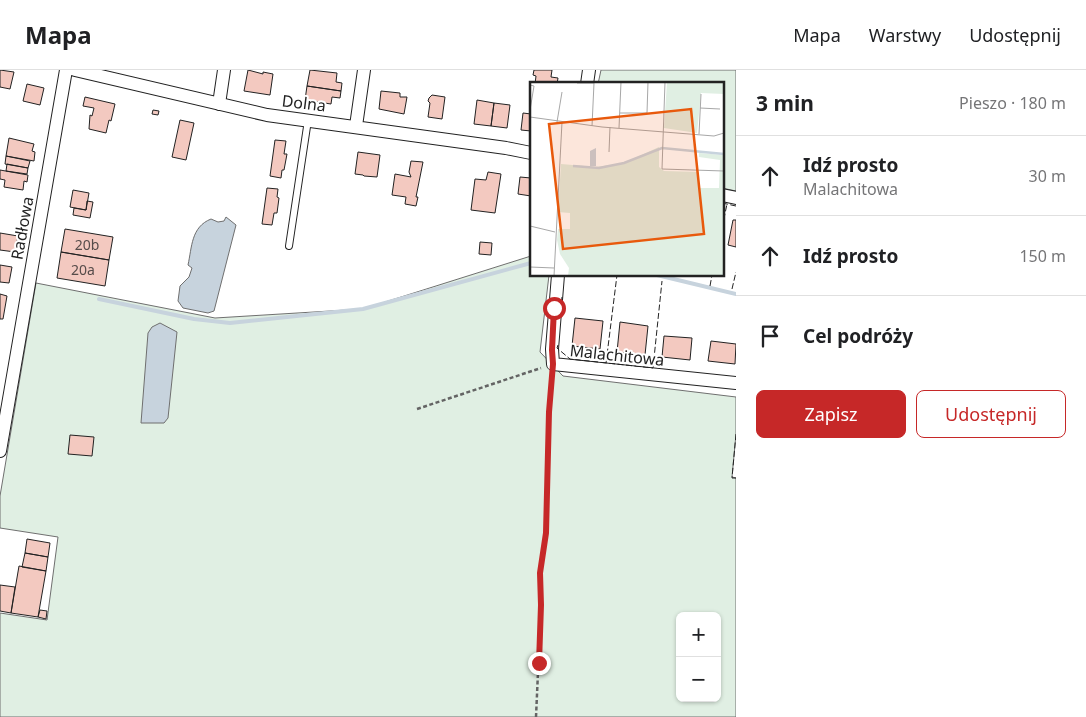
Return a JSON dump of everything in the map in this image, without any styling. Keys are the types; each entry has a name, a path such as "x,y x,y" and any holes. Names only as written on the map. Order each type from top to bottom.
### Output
{"street":[{"name":"Radłowa","path":"0,451 66,70"},
{"name":"Dolna","path":"75,70 267,115 356,126 530,153"},
{"path":"219,104 224,70"},
{"path":"356,126 364,70"},
{"name":"Malachitowa","path":"558,276 552,350 553,364 736,383"}],"lane":[{"path":"289,246 308,120"}],"path":[{"path":"417,409 553,364 549,412 546,533 540,573 541,605 536,717"}],"green space":[{"path":"601,70 736,70 736,191 724,188 724,82 598,82"},
{"path":"530,256 530,276 549,276 540,352 563,376 736,397 736,434 732,477 736,478 736,717 0,717 0,613 47,620 58,537 0,528 0,496 36,283 215,318 363,309"}],"shaded area":[{"path":"226,217 236,225 214,311 208,313 183,308 178,301 180,286 189,277 192,268 188,265 193,238 204,223 211,219 218,222 224,221"},
{"path":"160,323 177,332 168,418 164,423 141,423 148,333 152,327"}],"building":[{"path":"0,70 14,72 10,89 0,87"},
{"path":"248,70 263,74 263,72 273,74 270,95 244,91"},
{"path":"310,70 337,73 336,82 342,83 341,91 307,86"},
{"path":"534,70 552,70 551,77 558,78 557,82 535,82 536,76 533,75"},
{"path":"27,84 44,88 40,105 23,101"},
{"path":"307,86 341,91 340,98 332,97 331,104 305,100"},
{"path":"381,91 400,93 400,97 407,97 404,114 379,109"},
{"path":"432,95 445,97 442,119 428,117 430,103 428,101"},
{"path":"85,97 115,104 106,133 89,129 90,115 92,116 94,108 83,106"},
{"path":"477,100 494,103 491,126 474,124"},
{"path":"494,103 510,105 507,128 491,126"},
{"path":"153,110 159,111 158,115 152,114"},
{"path":"523,113 530,114 530,131 521,130"},
{"path":"180,120 194,123 186,160 172,157"},
{"path":"9,138 34,144 32,151 35,152 34,161 6,156"},
{"path":"275,140 286,141 284,154 287,154 281,178 270,176"},
{"path":"358,152 380,155 377,177 355,174"},
{"path":"6,156 30,161 28,168 5,164"},
{"path":"411,161 423,162 416,206 405,204 406,197 392,195 395,174 411,177 409,172"},
{"path":"7,164 28,168 27,174 6,171"},
{"path":"0,170 28,175 27,182 24,181 23,190 4,187 5,180 0,179"},
{"path":"488,172 501,174 495,213 471,210 475,179 486,180"},
{"path":"520,177 530,178 530,196 518,194"},
{"path":"267,188 278,189 277,213 274,213 272,225 262,224"},
{"path":"73,190 89,193 86,210 70,207"},
{"path":"87,201 93,202 90,218 73,215 74,208 86,210"},
{"path":"733,220 736,220 736,247 728,245"},
{"path":"65,229 113,237 109,260 61,252"},
{"path":"0,233 18,236 15,252 0,250"},
{"path":"480,242 492,243 491,255 479,254"},
{"path":"61,252 109,260 105,286 57,278"},
{"path":"0,265 12,267 9,283 0,282"},
{"path":"0,294 7,296 3,319 0,319"},
{"path":"575,318 603,321 600,349 572,346"},
{"path":"620,322 648,326 645,355 617,352"},
{"path":"664,336 692,338 690,360 662,357"},
{"path":"711,341 736,344 735,364 708,361"},
{"path":"70,435 94,437 92,456 68,454"},
{"path":"27,539 50,543 48,557 25,553"},
{"path":"25,553 48,557 46,571 22,567"},
{"path":"19,566 46,571 38,617 11,613"},
{"path":"0,585 15,587 11,613 0,611"},
{"path":"40,610 47,611 46,619 38,617"}],"waterway":[{"path":"99,299 194,319 230,323 363,309 530,263"},
{"path":"661,276 736,294"}],"fence":[{"path":"724,203 736,206"},
{"path":"724,218 727,204"},
{"path":"732,289 736,272"},
{"path":"606,363 617,276"},
{"path":"710,286 712,276"},
{"path":"558,345 557,348 570,359 653,368 662,281"},
{"path":"560,317 562,297"},
{"path":"736,434 732,478 736,478"}],"route":[{"path":"539,663 540,573 546,533 554,308"}]}
